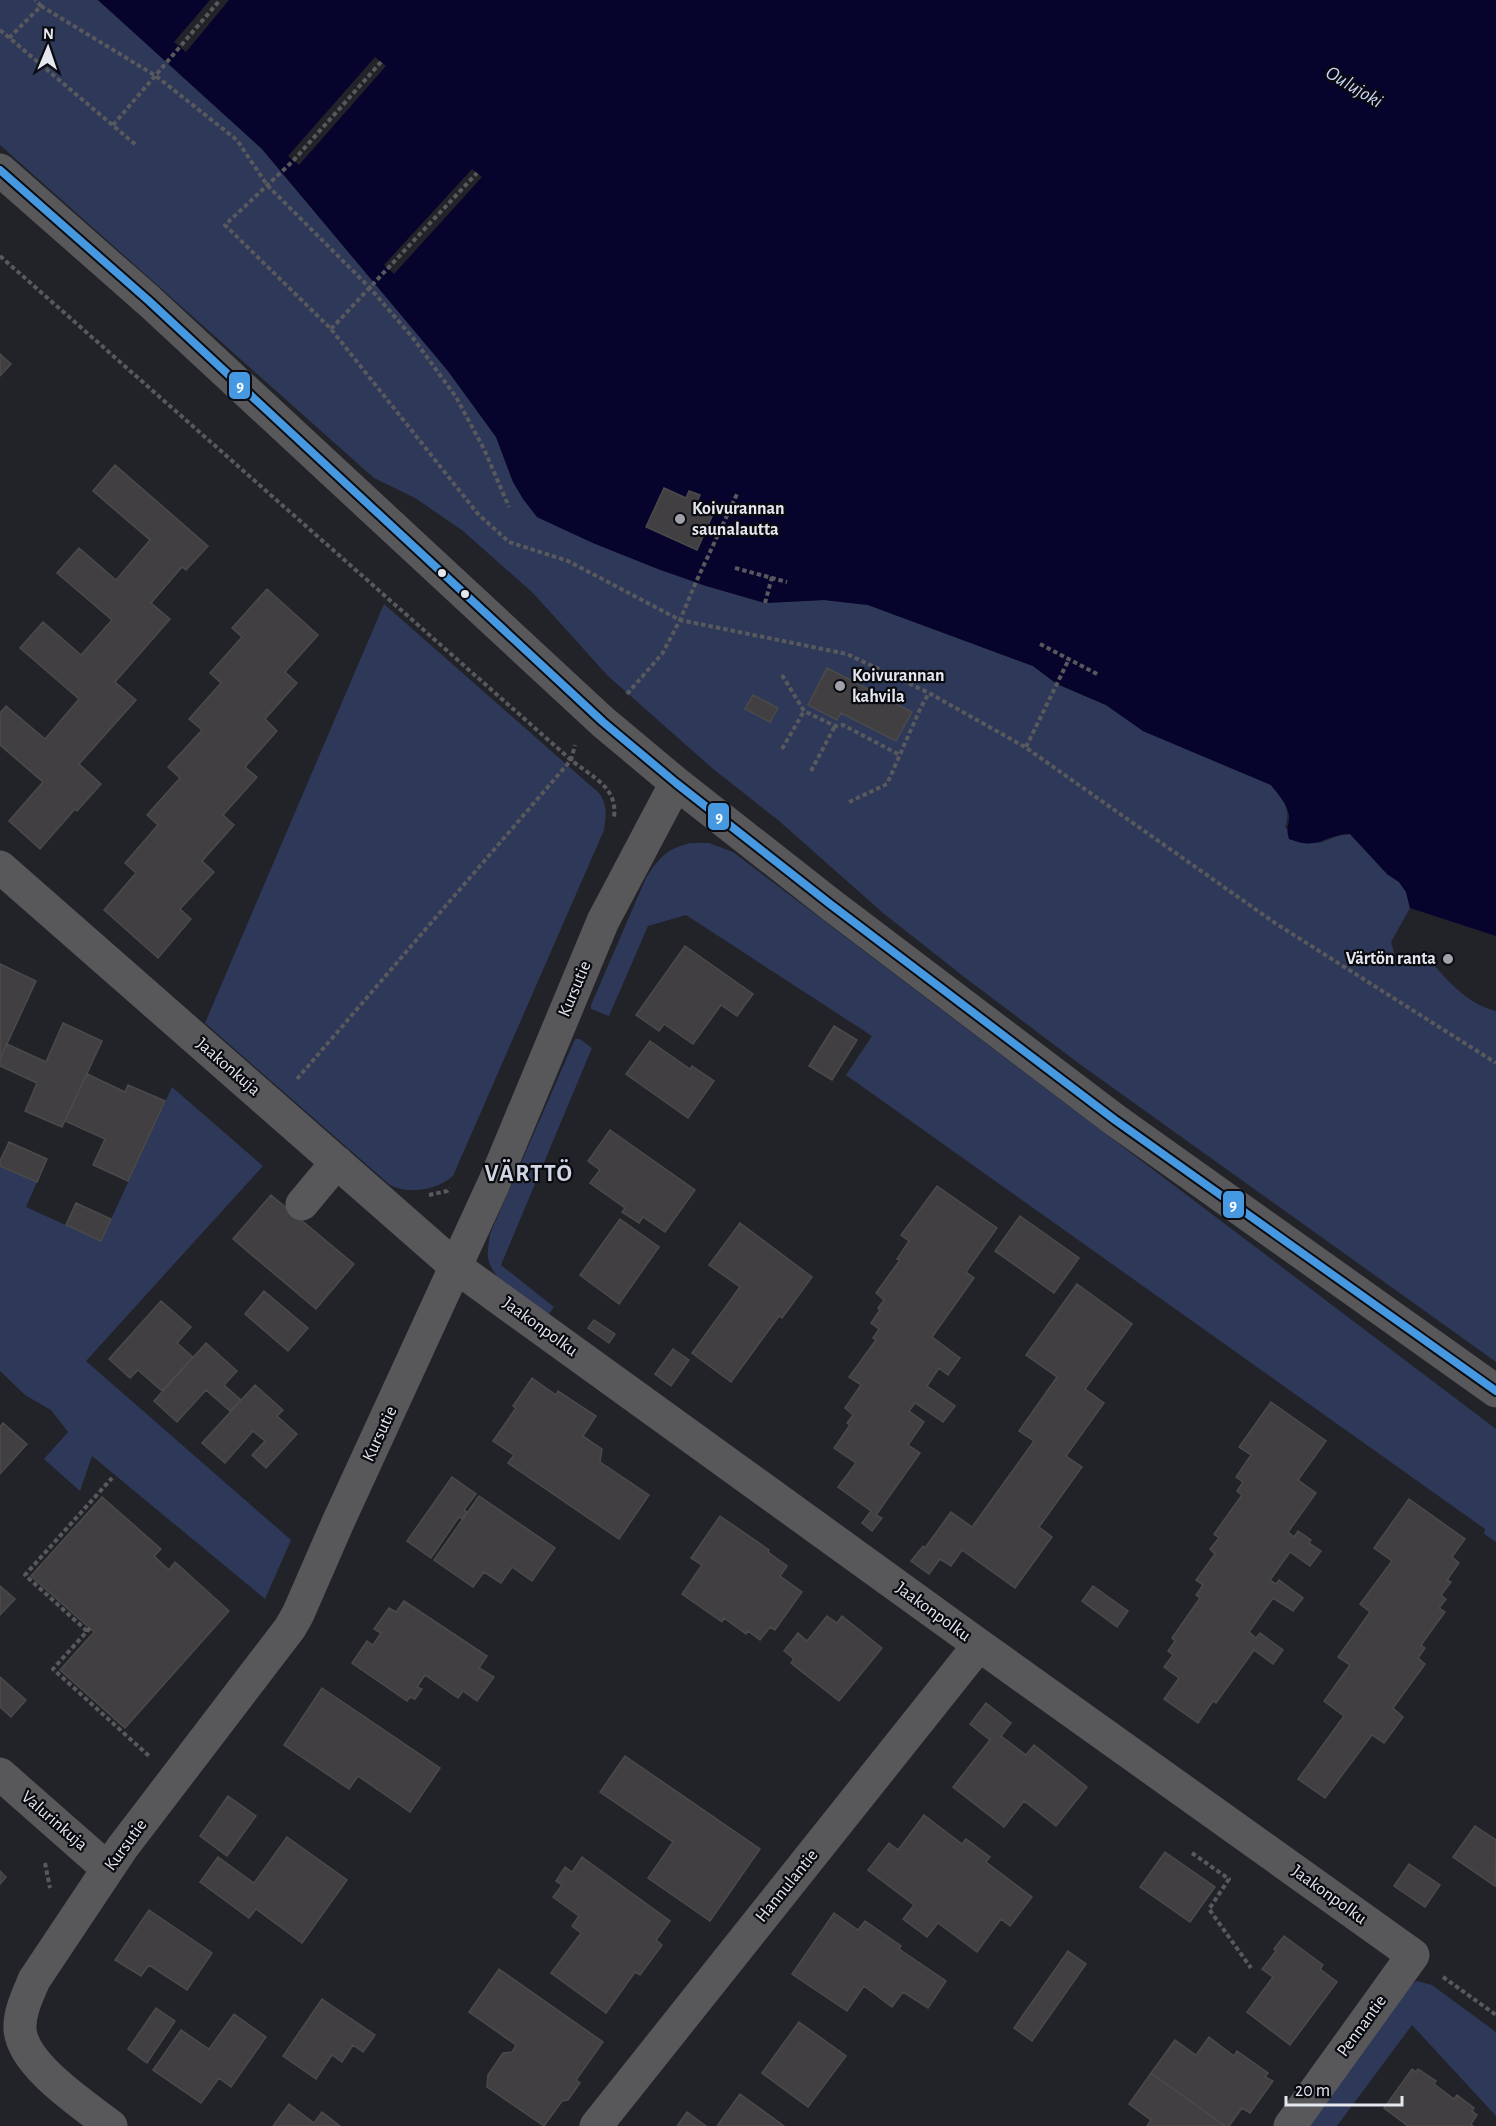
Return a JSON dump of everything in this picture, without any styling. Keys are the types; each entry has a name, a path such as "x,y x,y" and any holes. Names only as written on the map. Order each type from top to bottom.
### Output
{"street":[{"path":"0,170 157,309 603,722 676,783 830,904 1115,1120 1496,1392"},
{"name":"Kursutie","path":"111,2126 46,2074 23,2044 20,2028 24,2003 34,1980 108,1869 290,1628 298,1614 494,1183 603,921 676,783"},
{"name":"Jaakonkuja","path":"0,867 456,1267"},
{"path":"302,1204 337,1162"},
{"name":"Jaakonpolku","path":"456,1267 1413,1955"},
{"name":"Hannulantie","path":"596,2126 979,1645"},
{"name":"Valurinkuja","path":"0,1774 108,1869"},
{"name":"Pennantie","path":"1290,2126 1413,1955"}],"path":[{"path":"35,0 41,6 156,76 237,140 267,185 370,288 413,338 456,397 484,449 509,507"},
{"path":"113,125 220,0"},
{"path":"9,38 41,6"},
{"path":"0,30 136,145"},
{"path":"381,62 293,160 225,225 331,329 478,514 509,542 568,561 680,620 847,654 929,693 1025,747 1275,923 1496,1063"},
{"path":"331,329 389,270 477,173"},
{"path":"0,256 571,760 610,791 615,801 612,824"},
{"path":"273,1106 571,760 575,742 603,722 662,654 680,620 737,494"},
{"path":"735,568 787,582"},
{"path":"765,603 772,577"},
{"path":"1040,644 1100,675"},
{"path":"1025,747 1069,659"},
{"path":"782,675 804,711 835,726 843,725 900,755"},
{"path":"849,802 887,784 929,693"},
{"path":"782,749 804,711"},
{"path":"811,771 835,726"},
{"path":"389,1208 402,1194 433,1195 447,1191 452,1186"},
{"path":"112,1478 25,1575 89,1630 53,1669 156,1762"},
{"path":"49,1891 46,1865 35,1841 52,1820"},
{"path":"1192,1853 1229,1879 1209,1909 1251,1968"},
{"path":"1413,1955 1496,2015"}],"shaded area":[{"path":"0,0 98,0 262,149 448,371 496,437 513,482 537,517 658,569 765,603 824,600 868,605 1033,666 1057,684 1106,705 1143,731 1271,785 1287,810 1285,828 1319,843 1350,834 1387,874 1399,882 1406,892 1410,908 1391,942 1395,956 1413,964 1432,963 1453,986 1468,998 1496,1011 1496,1362 1081,1065 883,913 778,820 712,768 608,676 533,593 463,531 415,498 374,478 0,145"},
{"path":"384,604 599,793 606,811 604,830 453,1176 439,1185 423,1190 406,1190 390,1185 205,1023"},
{"path":"690,843 709,843 733,852 1496,1429 1496,1542 1484,1534 1485,1529 846,1075 872,1036 686,915 648,926 609,1016 591,1009 646,878 664,855"},
{"path":"575,1039 580,1039 592,1048 501,1265 554,1307 548,1315 504,1284 491,1268 488,1249 490,1234"},
{"path":"172,1087 263,1166 86,1361 291,1540 265,1599 92,1456 80,1491 44,1459 68,1432 51,1410 25,1395 0,1371 0,1166 37,1182 26,1207 101,1241"},
{"path":"1417,1981 1432,1985 1496,2032 1496,2116 1412,2025 1337,2126 1309,2126 1410,1985"}],"water":[{"name":"Oulujoki","path":"98,0 1496,0 1496,936 1410,908 1406,892 1399,882 1387,874 1350,834 1315,843 1289,839 1288,811 1271,785 1143,731 1106,705 1057,684 1033,666 868,605 824,600 765,603 706,586 593,543 537,517 513,482 496,437 448,371 262,149"}],"pier":[{"path":"210,0 229,0 186,52 174,42"},
{"path":"375,57 386,66 299,165 288,156"},
{"path":"472,169 482,177 394,274 384,265"}],"building":[{"path":"0,354 11,364 0,376"},
{"path":"115,465 208,546 186,570 182,567 151,603 170,619 115,682 136,700 79,764 101,784 77,811 75,809 40,849 9,821 43,782 0,745 0,713 6,706 45,739 79,699 20,648 43,622 81,655 112,620 57,573 79,548 116,580 150,540 93,491"},
{"name":"Koivurannan saunalautta","path":"664,488 686,498 689,491 700,495 696,504 714,512 697,550 646,527"},
{"path":"267,589 318,635 285,672 297,683 265,719 277,731 245,767 257,777 223,815 234,825 202,861 214,872 180,909 191,919 158,958 104,910 136,873 125,863 158,825 147,815 180,778 168,767 202,730 189,719 221,683 210,673 242,637 232,628"},
{"name":"Koivurannan kahvila","path":"827,668 912,712 896,741 841,713 837,720 808,705"},
{"path":"753,695 778,708 770,722 745,709"},
{"path":"685,946 753,994 737,1016 721,1005 693,1044 664,1024 659,1031 636,1015"},
{"path":"0,964 36,981 0,1059"},
{"path":"63,1023 102,1041 62,1127 25,1111 37,1083 0,1066 0,1059 7,1044 46,1062"},
{"path":"834,1026 857,1040 832,1080 809,1066"},
{"path":"650,1041 690,1069 692,1066 714,1081 688,1118 626,1074"},
{"path":"87,1074 125,1092 128,1085 165,1101 128,1181 93,1165 105,1139 65,1121"},
{"path":"610,1130 695,1190 665,1232 643,1217 639,1223 622,1212 625,1208 590,1183 600,1170 588,1161"},
{"path":"9,1142 47,1159 37,1182 0,1166"},
{"path":"937,1186 997,1228 966,1272 974,1278 932,1337 960,1358 948,1375 939,1368 927,1386 955,1406 943,1422 915,1403 909,1411 924,1422 908,1445 920,1453 876,1515 882,1518 872,1531 862,1523 871,1511 838,1487 856,1463 834,1448 850,1425 847,1423 853,1415 845,1408 861,1385 849,1377 876,1340 873,1338 879,1329 871,1323 884,1300 876,1293 900,1260 897,1259 909,1241 901,1235"},
{"path":"271,1195 354,1264 316,1309 233,1239"},
{"path":"76,1203 111,1219 101,1241 66,1225"},
{"path":"1020,1216 1079,1258 1054,1293 995,1251"},
{"path":"620,1219 659,1247 619,1304 580,1275"},
{"path":"740,1223 812,1277 782,1318 779,1316 731,1382 692,1353 740,1287 709,1265"},
{"path":"1077,1284 1132,1324 1085,1389 1104,1403 1066,1456 1082,1467 1039,1527 1052,1537 1015,1588 962,1550 951,1566 940,1559 929,1574 911,1561 923,1546 925,1548 951,1512 972,1527 1034,1441 1019,1431 1057,1377 1026,1355"},
{"path":"264,1291 308,1328 288,1351 245,1314"},
{"path":"161,1301 191,1327 177,1343 193,1357 162,1391 138,1370 130,1378 109,1359"},
{"path":"594,1320 615,1334 609,1343 588,1328"},
{"path":"206,1343 237,1371 224,1385 241,1400 230,1411 206,1390 177,1422 154,1401"},
{"path":"673,1349 689,1360 671,1386 655,1374"},
{"path":"532,1378 556,1395 558,1391 596,1416 583,1436 602,1449 600,1462 649,1495 619,1539 508,1463 514,1455 493,1441 516,1408 513,1406"},
{"path":"255,1385 283,1410 277,1416 297,1434 266,1468 252,1455 265,1441 253,1431 225,1463 202,1443"},
{"path":"1271,1402 1326,1441 1298,1480 1316,1493 1288,1532 1294,1537 1298,1531 1311,1540 1309,1543 1321,1551 1310,1566 1290,1552 1270,1580 1276,1584 1279,1580 1303,1598 1293,1611 1273,1598 1249,1632 1256,1638 1260,1633 1283,1650 1273,1664 1254,1650 1216,1703 1213,1701 1198,1723 1164,1699 1179,1678 1164,1667 1173,1655 1168,1651 1175,1641 1172,1638 1200,1598 1196,1595 1203,1585 1196,1580 1215,1554 1210,1549 1219,1538 1214,1534 1242,1495 1237,1491 1243,1482 1236,1477 1251,1455 1239,1447"},
{"path":"3,1423 27,1444 0,1474 0,1427"},
{"path":"452,1477 476,1494 464,1510 467,1512 462,1519 459,1517 431,1558 407,1541"},
{"path":"479,1496 555,1548 532,1581 512,1567 501,1583 484,1572 473,1587 434,1560"},
{"path":"102,1497 161,1549 154,1556 169,1570 175,1562 229,1611 125,1728 60,1670 94,1632 31,1576"},
{"path":"1409,1499 1465,1539 1452,1557 1459,1563 1447,1580 1451,1582 1441,1595 1446,1599 1439,1608 1445,1612 1421,1645 1425,1648 1418,1658 1425,1664 1393,1708 1403,1717 1384,1743 1372,1735 1325,1798 1298,1779 1344,1716 1324,1701 1350,1665 1338,1657 1370,1612 1360,1604 1392,1561 1374,1548"},
{"path":"720,1516 769,1550 768,1552 787,1566 780,1576 802,1592 775,1630 770,1627 760,1640 748,1631 746,1634 724,1618 722,1622 682,1594 702,1565 691,1558"},
{"path":"0,1586 15,1599 0,1615"},
{"path":"1093,1586 1128,1611 1117,1627 1082,1601"},
{"path":"404,1601 487,1656 479,1668 494,1677 477,1701 463,1691 458,1698 425,1675 417,1687 422,1689 415,1699 410,1697 407,1701 352,1663 367,1641 373,1645 381,1633 374,1629 389,1608 396,1612"},
{"path":"827,1616 837,1623 842,1616 882,1648 839,1701 791,1663 794,1659 784,1651 798,1633 807,1641"},
{"path":"0,1677 26,1700 11,1717 0,1707"},
{"path":"322,1688 440,1768 410,1812 358,1776 349,1789 284,1745"},
{"path":"986,1703 1011,1723 1001,1736 1026,1755 1034,1745 1087,1787 1056,1826 1024,1801 1004,1827 953,1787 990,1740 970,1724"},
{"path":"625,1756 760,1849 710,1921 648,1878 673,1842 600,1792"},
{"path":"228,1796 256,1816 227,1856 200,1836"},
{"path":"924,1815 962,1844 966,1839 990,1857 986,1862 1032,1897 1010,1926 1001,1919 977,1952 938,1923 927,1937 903,1919 914,1905 868,1870 889,1843 898,1850"},
{"path":"1475,1826 1496,1840 1495,1886 1453,1857"},
{"path":"287,1837 347,1880 302,1943 256,1909 249,1918 200,1882 218,1857 254,1883"},
{"path":"1165,1852 1215,1887 1190,1922 1140,1887"},
{"path":"582,1857 670,1921 656,1940 662,1945 640,1975 635,1972 606,2013 551,1973 581,1933 572,1926 579,1916 553,1897 562,1885 556,1881 565,1867 572,1872"},
{"path":"1409,1864 1440,1885 1425,1907 1394,1886"},
{"path":"0,1871 6,1877 0,1884"},
{"path":"149,1910 212,1953 187,1990 149,1965 141,1976 115,1960"},
{"path":"834,1913 858,1930 865,1921 901,1946 899,1949 946,1981 928,2008 903,1992 892,2007 864,1986 847,2011 792,1974"},
{"path":"1284,1936 1323,1965 1320,1969 1337,1982 1290,2045 1247,2012 1273,1977 1262,1969"},
{"path":"1068,1951 1086,1964 1032,2041 1014,2028"},
{"path":"499,1969 603,2042 576,2080 580,2083 568,2100 562,2101 544,2126 487,2087 488,2075 503,2053 512,2052 516,2045 469,2012"},
{"path":"322,1999 375,2035 363,2052 353,2045 342,2062 332,2055 316,2079 283,2056"},
{"path":"156,2008 175,2021 147,2063 128,2049"},
{"path":"234,2014 266,2037 231,2087 219,2078 201,2103 153,2070 181,2030 209,2049"},
{"path":"799,2022 846,2056 808,2107 762,2073"},
{"path":"1209,2037 1234,2056 1237,2051 1268,2073 1265,2077 1273,2081 1250,2113 1242,2108 1229,2126 1225,2126 1151,2073 1175,2040 1196,2055"},
{"path":"1412,2069 1416,2072 1418,2069 1436,2081 1434,2084 1454,2099 1457,2095 1474,2108 1472,2111 1477,2115 1471,2124 1473,2126 1408,2126 1384,2108"},
{"path":"1151,2073 1225,2126 1147,2126 1151,2120 1129,2104"},
{"path":"740,2094 784,2126 717,2126"},
{"path":"289,2104 314,2123 322,2112 340,2126 273,2126"},
{"path":"687,2112 706,2126 677,2126"}],"transit line":[{"name":"9","path":"0,170 149,301 603,722 676,783 830,904 1115,1120 1496,1391"}],"place":[{"name":"Koivurannan saunalautta","path":"680,519"},
{"name":"Koivurannan kahvila","path":"840,686"},
{"name":"Värtön ranta","path":"1448,959"}],"district":[{"name":"VÄRTTÖ","path":"529,1174"}]}
